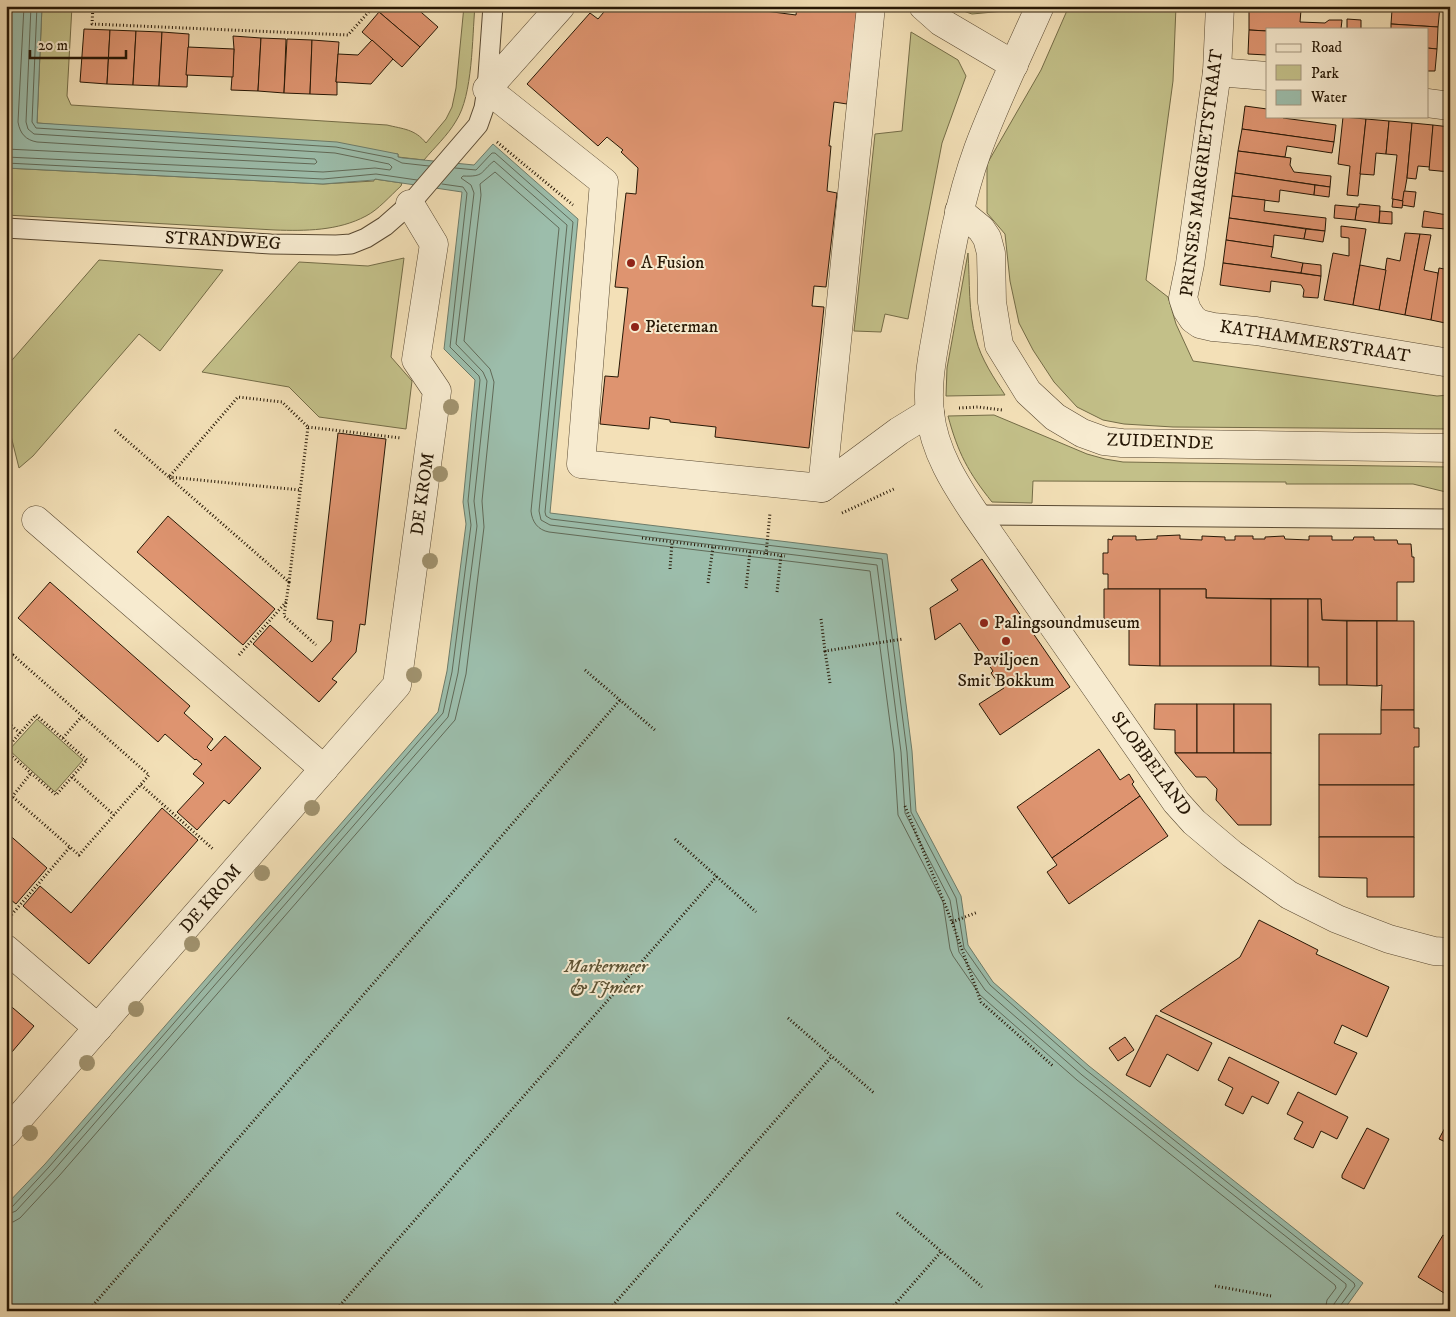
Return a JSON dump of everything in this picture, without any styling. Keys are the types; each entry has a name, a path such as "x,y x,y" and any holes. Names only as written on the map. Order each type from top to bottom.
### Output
{"street":[{"path":"561,6 487,89 604,182 581,464 822,488 899,431 930,412"},
{"path":"822,488 871,6"},
{"path":"924,6 941,22 1014,65"},
{"path":"959,211 991,116 1040,6"},
{"name":"PRINSES MARGRIETSTRAAT","path":"1186,310 1183,298 1190,264 1217,72 1220,6"},
{"path":"1217,72 1266,76"},
{"path":"1428,103 1450,106"},
{"name":"DE KROM","path":"6,1133 397,685 437,390 416,360 434,244 416,198"},
{"name":"ZUIDEINDE","path":"959,211 981,229 987,238 991,253 992,302 999,345 1028,392 1040,405 1055,417 1082,433 1104,441 1122,443 1450,448"},
{"name":"SLOBBELAND","path":"959,211 929,388 930,412 939,449 958,488 1176,802 1194,822 1232,854 1289,895 1337,919 1389,939 1434,951 1450,952"},
{"name":"KATHAMMERSTRAAT","path":"1186,310 1200,324 1213,327 1256,331 1450,363"},
{"path":"36,520 324,770"},
{"path":"6,949 98,1028"}],"lane":[{"path":"478,125 484,108 487,89 492,6"},
{"name":"STRANDWEG","path":"6,228 261,243 351,244 366,238 385,226 416,198 478,125"},
{"path":"976,515 1450,519"}],"path":[{"path":"93,6 92,24 348,35 374,6"},
{"path":"478,125 580,212"},
{"path":"168,476 238,396 282,402 308,427 430,441"},
{"path":"962,407 978,407"},
{"path":"308,427 284,616 316,645"},
{"path":"115,430 289,582"},
{"path":"168,476 300,490"},
{"path":"838,515 896,488"},
{"path":"766,554 771,507"},
{"path":"642,538 783,556 777,592"},
{"path":"670,569 672,542"},
{"path":"708,583 713,547"},
{"path":"746,588 750,552"},
{"path":"219,678 287,601"},
{"path":"821,620 830,683"},
{"path":"826,651 903,639"},
{"path":"6,663 13,655 150,775 79,855 6,791"},
{"path":"585,670 656,731"},
{"path":"88,1311 620,700"},
{"path":"36,715 62,738 87,760 56,795 6,750 36,715"},
{"path":"62,738 82,716"},
{"path":"6,721 20,733"},
{"path":"12,796 31,773"},
{"path":"72,777 114,815"},
{"path":"140,785 236,870"},
{"path":"905,806 952,922 981,1002 1053,1066"},
{"path":"675,839 756,912"},
{"path":"6,920 70,847"},
{"path":"335,1311 717,876"},
{"path":"952,922 978,912"},
{"path":"788,1018 874,1093"},
{"path":"608,1311 832,1056"},
{"path":"897,1213 982,1287"},
{"path":"889,1311 940,1252"},
{"path":"1214,1286 1272,1296"}],"green space":[{"path":"42,6 72,6 67,96 71,105 387,125 413,132 426,143 446,119 452,107 456,88 464,6 475,6 469,82 462,110 456,121 424,160 398,157 398,154 37,123"},
{"path":"949,6 1007,6 1004,11 972,14"},
{"path":"1069,6 1176,6 1173,81 1146,280 1168,297 1176,324 1193,361 1437,396 1450,395 1450,429 1173,427 1124,424 1103,420 1077,407 1054,382 1033,350 1019,323 1010,281 1005,234 987,213 987,164 1041,70"},
{"path":"911,32 958,60 966,76 942,143 908,319 885,314 881,332 854,331 875,134 902,131"},
{"path":"6,168 323,184 374,181 374,179 402,183 375,210 355,221 321,229 275,230 6,215"},
{"path":"968,253 970,307 973,329 984,361 1005,395 946,396 947,368"},
{"path":"404,258 391,357 412,381 406,429 319,417 289,387 202,372 299,262 368,266"},
{"path":"99,260 223,270 160,351 139,334 33,456 19,468 6,416 6,367"},
{"path":"994,415 1087,454 1123,462 1450,467 1450,493 1413,484 1033,481 1032,503 992,502 976,481 965,462 948,416"},
{"path":"37,719 83,760 55,792 9,750"}],"water":[{"name":"Markermeer & IJmeer","path":"6,6 42,6 37,123 337,142 398,154 398,157 403,158 474,165 493,144 578,219 550,513 887,554 912,751 916,811 961,896 968,945 993,982 1089,1066 1363,1283 1343,1311 6,1311 6,1205 45,1164 438,712 447,671 466,524 463,502 475,380 444,349 462,192 375,179 323,184 6,168"}],"building":[{"path":"384,6 414,6 438,27 420,47 379,12"},
{"path":"609,6 742,6 742,8 796,15 797,6 826,6 857,10 847,104 834,102 829,146 831,146 827,191 837,193 826,287 814,286 812,306 824,307 809,448 715,437 716,427 670,422 670,420 650,417 649,429 600,424 605,376 618,377 628,288 615,287 626,193 636,194 638,168 621,152 623,150 607,137 598,146 527,84 590,13 598,19"},
{"path":"1250,6 1301,6 1301,10 1249,8"},
{"path":"1349,6 1440,6 1438,27 1391,24 1392,10 1349,8"},
{"path":"1249,8 1301,10 1300,22 1325,23 1329,20 1342,20 1341,28 1266,28 1266,31 1249,30"},
{"path":"379,12 420,47 402,67 362,32"},
{"path":"1347,19 1361,20 1361,28 1347,28"},
{"path":"1391,24 1438,27 1437,49 1428,48 1428,28 1391,28"},
{"path":"84,29 110,30 107,84 80,82"},
{"path":"110,30 136,31 133,85 107,84"},
{"path":"1249,30 1266,31 1266,55 1248,54"},
{"path":"136,31 162,32 159,86 133,85"},
{"path":"162,32 189,34 187,87 159,86"},
{"path":"233,36 261,38 258,91 231,90"},
{"path":"261,38 286,39 284,93 258,91"},
{"path":"287,39 312,40 310,94 284,93"},
{"path":"312,40 339,42 337,95 310,94"},
{"path":"372,40 393,59 371,84 336,82 338,54 358,55"},
{"path":"188,47 234,49 233,77 186,75"},
{"path":"1428,48 1437,49 1435,71 1428,71"},
{"path":"1245,106 1266,109 1266,118 1283,118 1336,125 1334,142 1242,129"},
{"path":"1343,118 1366,119 1358,196 1347,195 1350,166 1338,164"},
{"path":"1366,119 1389,121 1386,154 1376,153 1374,175 1360,174"},
{"path":"1389,121 1412,123 1403,201 1392,199 1397,155 1386,154"},
{"path":"1412,123 1433,125 1430,167 1418,166 1416,179 1407,178"},
{"path":"1433,125 1450,127 1450,172 1429,170"},
{"path":"1242,129 1334,142 1332,153 1287,146 1285,157 1238,151"},
{"path":"1238,151 1291,158 1290,165 1294,172 1331,176 1330,187 1235,173"},
{"path":"1235,173 1315,185 1314,195 1280,190 1279,202 1232,196"},
{"path":"1315,185 1330,187 1329,197 1314,195"},
{"path":"1404,191 1416,192 1414,207 1402,205"},
{"path":"1232,196 1265,200 1264,211 1326,218 1325,231 1229,218"},
{"path":"1393,199 1403,201 1402,208 1392,207"},
{"path":"1359,204 1380,206 1379,223 1355,220"},
{"path":"1335,205 1357,207 1355,220 1334,218"},
{"path":"1380,211 1392,212 1392,224 1379,223"},
{"path":"1424,211 1447,215 1446,229 1422,227"},
{"path":"1229,218 1306,229 1304,239 1274,235 1273,247 1226,240"},
{"path":"1341,226 1366,229 1353,305 1324,300 1333,253 1349,256 1349,238 1341,237"},
{"path":"1306,229 1325,231 1323,242 1304,239"},
{"path":"1405,233 1420,234 1405,315 1379,310 1387,258 1400,261"},
{"path":"1420,234 1431,235 1424,270 1438,273 1439,278 1431,320 1405,315"},
{"path":"1226,240 1273,247 1271,257 1303,263 1301,273 1223,263"},
{"path":"1223,263 1321,276 1318,298 1303,297 1304,290 1301,285 1271,281 1270,292 1220,285"},
{"path":"1303,263 1321,265 1321,276 1301,273"},
{"path":"1360,265 1386,270 1379,310 1353,305"},
{"path":"1439,268 1450,270 1450,324 1431,320"},
{"path":"338,433 386,439 365,625 360,624 356,652 332,679 337,682 319,702 253,644 270,625 312,662 331,641 333,621 317,619"},
{"path":"168,516 275,609 243,645 137,552"},
{"path":"1180,535 1180,539 1202,540 1202,536 1225,537 1225,540 1235,540 1235,536 1253,536 1253,539 1265,539 1265,537 1284,536 1285,539 1309,540 1309,536 1332,536 1332,540 1374,537 1374,540 1397,540 1398,544 1411,544 1412,557 1414,557 1414,582 1397,582 1397,621 1322,620 1321,599 1206,598 1206,589 1108,589 1108,574 1103,574 1103,553 1108,553 1108,539 1112,540 1113,536 1136,536 1136,540 1157,539 1157,536"},
{"path":"982,559 1070,687 1000,735 979,704 1004,688 1003,686 1001,687 991,673 993,671 960,623 935,640 930,608 958,590 951,580"},
{"path":"50,582 190,706 184,713 213,739 207,747 211,751 225,736 261,768 229,804 224,800 197,830 177,812 204,783 193,774 202,764 165,734 158,742 18,618"},
{"path":"1104,589 1160,589 1160,666 1129,665 1129,628 1104,627"},
{"path":"1160,589 1206,589 1206,598 1271,599 1271,666 1160,666"},
{"path":"1271,599 1308,599 1308,667 1271,666"},
{"path":"1308,599 1321,599 1322,620 1347,621 1347,685 1319,685 1319,667 1308,667"},
{"path":"1347,621 1377,621 1377,686 1347,685"},
{"path":"1377,621 1414,621 1414,710 1381,710 1382,685 1377,686"},
{"path":"1155,704 1197,704 1197,753 1175,753 1175,730 1154,729"},
{"path":"1197,704 1234,704 1234,753 1197,753"},
{"path":"1234,704 1271,704 1271,753 1234,753"},
{"path":"1381,710 1414,710 1414,728 1419,728 1419,747 1414,747 1414,785 1319,785 1319,734 1381,734"},
{"path":"1099,749 1120,780 1129,774 1134,782 1132,784 1140,796 1052,858 1017,807"},
{"path":"1175,753 1271,753 1271,825 1238,825 1216,800 1217,789 1206,777 1196,777"},
{"path":"1319,785 1414,785 1414,837 1319,837"},
{"path":"1140,796 1168,836 1069,904 1047,872 1057,865 1052,858"},
{"path":"162,808 198,840 89,964 23,906 40,886 71,913"},
{"path":"6,832 47,868 16,904 6,896"},
{"path":"1319,837 1414,837 1414,897 1367,897 1367,878 1319,877"},
{"path":"1259,920 1318,950 1316,954 1389,987 1367,1037 1342,1025 1334,1043 1357,1053 1336,1095 1160,1011 1240,957"},
{"path":"6,1002 34,1026 6,1059"},
{"path":"1156,1015 1212,1043 1198,1071 1167,1054 1150,1087 1126,1075"},
{"path":"1125,1037 1134,1050 1118,1061 1109,1048"},
{"path":"1229,1057 1279,1082 1268,1104 1252,1096 1243,1114 1225,1105 1233,1088 1218,1080"},
{"path":"1298,1092 1348,1117 1337,1139 1321,1131 1313,1148 1294,1139 1303,1122 1287,1114"},
{"path":"1450,1118 1450,1144 1439,1139"},
{"path":"1367,1128 1389,1139 1364,1189 1342,1178 1342,1175"},
{"path":"1443,1235 1450,1240 1450,1283 1444,1293 1418,1277"},
{"path":"1450,1283 1450,1296 1444,1293"}],"place":[{"name":"A Fusion","path":"631,263"},
{"name":"Pieterman","path":"635,327"},
{"name":"Palingsoundmuseum","path":"984,623"},
{"name":"Paviljoen Smit Bokkum","path":"1006,641"}]}
